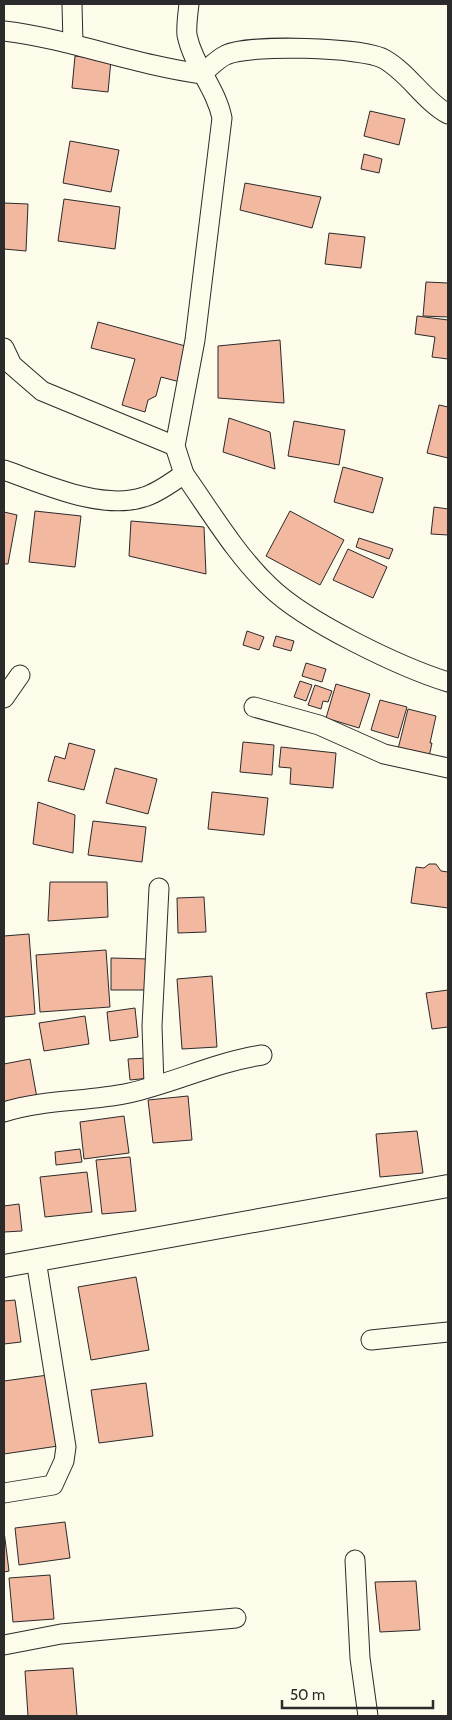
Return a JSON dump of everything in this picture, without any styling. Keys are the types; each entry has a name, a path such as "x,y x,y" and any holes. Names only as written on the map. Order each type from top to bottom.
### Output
{"street":[{"path":"72,4 72,44"},
{"path":"189,4 187,34 202,74 218,100 222,118 195,340 176,446 184,474 245,560 283,599 327,626 392,660 448,682"},
{"path":"4,31 34,35 72,44 136,63 202,74 226,55 258,50 293,48 372,54 385,60 448,114"},
{"path":"4,348 12,365 42,391 176,446"},
{"path":"4,470 84,498 122,500 144,498 184,474"},
{"path":"4,698 20,675"},
{"path":"254,707 319,725 384,754 448,768"},
{"path":"154,1085 152,1026 159,888"},
{"path":"4,1112 53,1102 115,1096 242,1058 262,1055"},
{"path":"4,1266 448,1186"},
{"path":"4,1493 52,1485 64,1461 66,1447 36,1260"},
{"path":"371,1340 448,1332"},
{"path":"355,1560 360,1658 368,1716"},
{"path":"4,1645 61,1634 236,1618"}],"building":[{"path":"75,56 111,60 108,92 72,88"},
{"path":"370,111 405,119 399,145 364,136"},
{"path":"70,141 119,150 111,192 63,183"},
{"path":"364,154 382,159 379,173 361,169"},
{"path":"245,183 321,197 312,228 240,210"},
{"path":"64,199 120,207 115,249 58,241"},
{"path":"4,203 28,204 26,251 4,249"},
{"path":"329,233 365,237 361,268 325,264"},
{"path":"426,282 448,283 448,317 423,316"},
{"path":"417,316 448,320 448,359 432,357 435,337 415,334"},
{"path":"98,322 189,347 180,382 161,377 156,396 148,400 145,412 122,405 135,359 91,348"},
{"path":"280,340 284,403 218,398 218,346"},
{"path":"439,405 448,407 448,458 427,453"},
{"path":"229,418 270,432 275,469 223,452"},
{"path":"294,421 345,430 339,465 288,456"},
{"path":"343,467 383,478 373,513 334,502"},
{"path":"434,507 448,509 448,535 431,534"},
{"path":"35,511 81,516 75,567 29,562"},
{"path":"290,511 344,540 320,585 266,556"},
{"path":"4,512 17,515 8,564 4,564"},
{"path":"131,521 204,527 206,574 129,556"},
{"path":"359,538 393,549 389,559 356,547"},
{"path":"348,549 387,567 373,598 333,580"},
{"path":"247,631 264,637 259,650 243,645"},
{"path":"276,636 294,641 291,651 273,646"},
{"path":"306,663 326,669 322,682 302,676"},
{"path":"300,681 312,685 306,701 294,697"},
{"path":"336,684 370,694 359,728 326,718"},
{"path":"315,685 332,691 328,702 323,701 321,709 308,705"},
{"path":"380,700 407,707 398,738 371,730"},
{"path":"408,709 436,716 429,757 398,749"},
{"path":"243,742 274,745 272,775 240,772"},
{"path":"69,743 95,750 84,790 48,781 55,756 65,759"},
{"path":"281,747 336,753 333,788 290,784 291,768 279,767"},
{"path":"115,768 157,779 148,814 106,803"},
{"path":"212,792 268,798 264,835 208,829"},
{"path":"38,802 75,815 73,853 33,844"},
{"path":"93,821 146,827 142,862 88,855"},
{"path":"429,864 436,864 441,871 448,872 448,908 411,903 416,867 424,868"},
{"path":"50,882 107,882 108,917 48,921"},
{"path":"204,897 206,932 178,933 177,898"},
{"path":"29,934 35,1014 4,1017 4,936"},
{"path":"106,950 110,1007 40,1012 36,955"},
{"path":"111,958 150,959 150,990 111,990"},
{"path":"212,976 217,1047 182,1049 177,979"},
{"path":"448,990 448,1027 432,1029 426,993"},
{"path":"135,1008 138,1037 110,1041 107,1012"},
{"path":"85,1016 89,1044 44,1051 39,1023"},
{"path":"148,1058 150,1078 130,1080 128,1059"},
{"path":"30,1059 37,1098 4,1104 4,1064"},
{"path":"188,1096 192,1140 153,1143 148,1100"},
{"path":"124,1116 129,1153 84,1159 80,1122"},
{"path":"417,1131 423,1173 380,1177 376,1134"},
{"path":"80,1149 82,1162 56,1165 55,1152"},
{"path":"130,1157 136,1211 102,1214 96,1160"},
{"path":"87,1172 92,1212 45,1217 40,1177"},
{"path":"19,1204 22,1231 4,1232 4,1206"},
{"path":"136,1277 149,1350 91,1360 78,1287"},
{"path":"15,1300 21,1342 4,1344 4,1301"},
{"path":"48,1375 58,1446 4,1454 4,1381"},
{"path":"146,1383 153,1436 99,1443 91,1390"},
{"path":"65,1522 70,1558 19,1565 15,1528"},
{"path":"4,1531 9,1571 4,1572"},
{"path":"50,1575 54,1619 13,1622 9,1578"},
{"path":"416,1581 420,1630 380,1632 375,1582"},
{"path":"73,1668 77,1716 28,1716 25,1671"}]}
